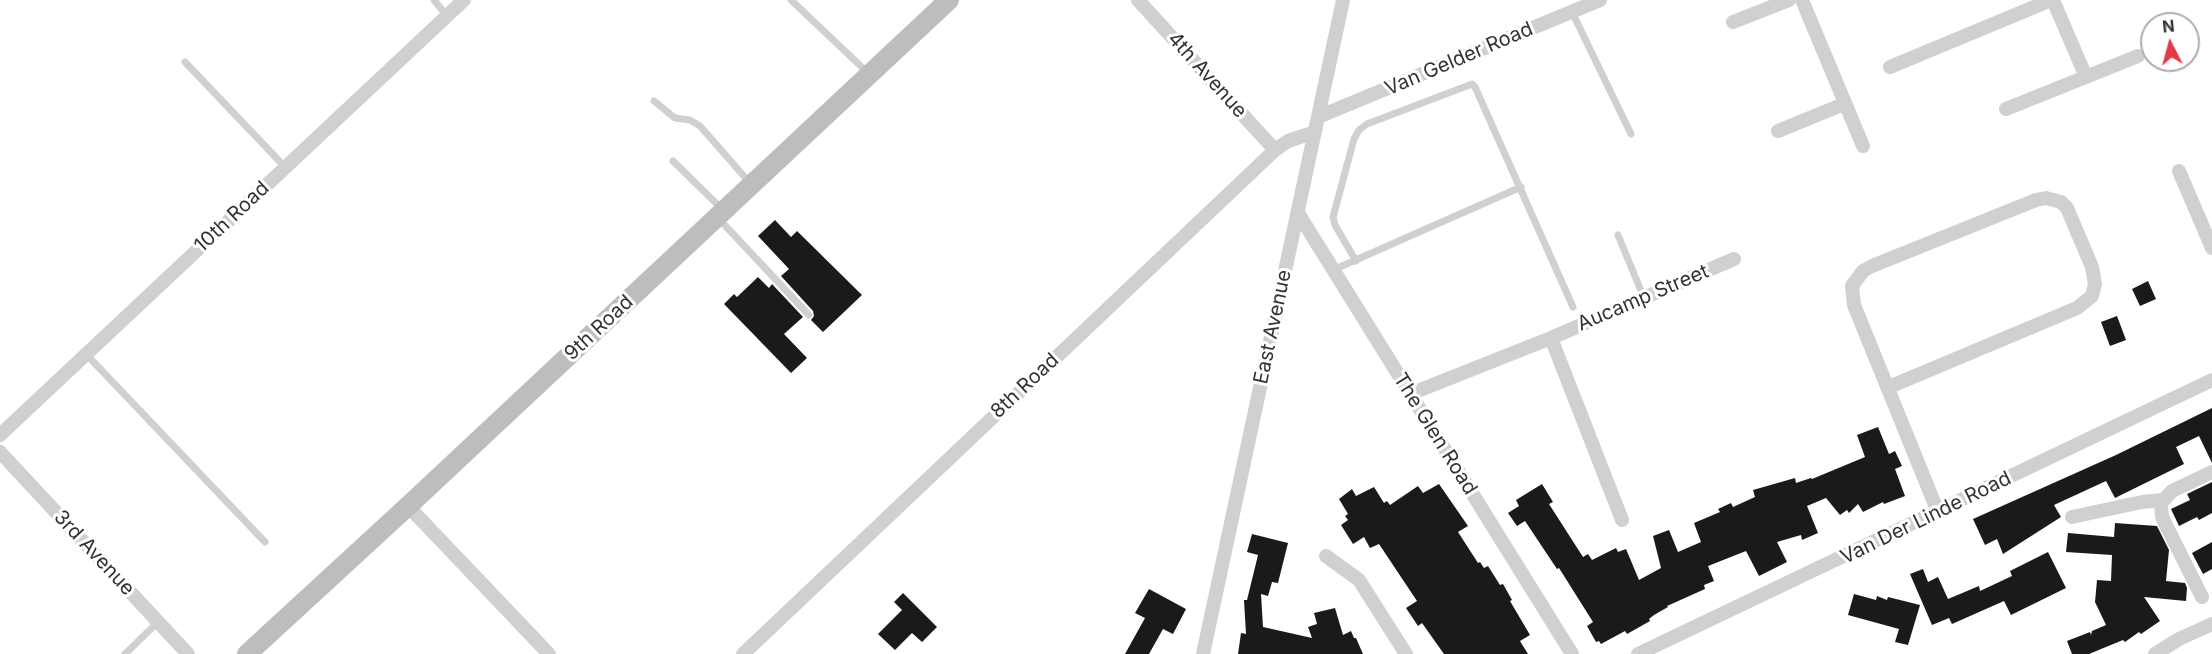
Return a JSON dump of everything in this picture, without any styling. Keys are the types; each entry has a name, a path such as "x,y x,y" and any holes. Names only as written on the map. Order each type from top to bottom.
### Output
{"main road":[{"name":"9th Road","path":"247,654 949,0"}],"street":[{"name":"10th Road","path":"0,435 464,0"},
{"name":"4th Avenue","path":"1138,0 1275,150"},
{"name":"East Avenue","path":"1203,654 1343,0"},
{"name":"Van Gelder Road","path":"1318,117 1600,0"},
{"path":"1733,22 1789,0"},
{"path":"1802,0 1863,146"},
{"path":"1890,67 2052,0 2086,77"},
{"path":"2006,108 2138,56"},
{"path":"1778,131 1844,104"},
{"name":"8th Road","path":"743,654 1275,150 1288,141 1315,132"},
{"path":"2179,171 2212,248"},
{"path":"1888,387 2077,308 2092,296 2096,284 2091,267 2067,208 2061,202 2046,198 2036,200 1863,272 1852,286 1854,305 1938,512"},
{"name":"The Glen Road","path":"1298,213 1572,654"},
{"name":"Aucamp Street","path":"1410,394 1551,338 1734,259"},
{"path":"1551,338 1622,520"},
{"name":"Van Der Linde Road","path":"1638,654 2212,380"},
{"name":"3rd Avenue","path":"0,452 188,654"},
{"path":"2202,597 2160,510 2163,500 2172,491 2212,472"},
{"path":"2072,517 2142,502 2163,500"},
{"path":"408,506 549,654"},
{"path":"1326,556 1359,580 1406,654"},
{"path":"2155,654 2179,639 2212,624"}],"lane":[{"path":"434,0 447,16"},
{"path":"791,0 870,75"},
{"path":"1572,12 1631,134"},
{"path":"185,62 285,168"},
{"path":"1356,261 1335,225 1333,217 1354,139 1359,130 1367,124 1472,84 1521,187 1573,307"},
{"path":"654,101 675,118 690,120 699,126 752,185"},
{"path":"673,161 809,315"},
{"path":"1334,270 1521,187"},
{"path":"1618,235 1644,298"},
{"path":"87,354 265,542"},
{"path":"125,654 158,622"}],"building":[{"path":"775,220 791,237 797,231 862,295 823,332 811,320 814,316 813,311 781,276 789,269 758,236"},
{"path":"758,277 769,288 772,284 803,317 784,334 807,358 791,373 724,304 734,294 737,297"},
{"path":"2148,281 2156,299 2140,306 2132,289"},
{"path":"2117,316 2126,340 2110,346 2101,322"},
{"path":"2212,408 2212,463 2199,436 2176,447 2184,464 2115,498 2106,481 2054,505 2061,517 2003,554 1997,539 1985,545 1973,519 2116,455"},
{"path":"1878,427 1889,454 1895,451 1902,466 1895,469 1905,496 1884,504 1883,502 1863,512 1858,504 1849,513 1847,510 1840,515 1826,498 1807,506 1818,533 1802,540 1801,535 1777,542 1787,562 1759,576 1746,551 1708,566 1714,581 1704,585 1705,589 1667,606 1649,619 1650,621 1627,634 1625,631 1601,644 1599,641 1596,642 1587,626 1593,622 1559,568 1557,569 1525,521 1517,526 1508,513 1519,506 1516,500 1542,484 1553,502 1549,504 1583,557 1588,554 1592,560 1616,548 1618,552 1626,549 1639,580 1661,568 1653,536 1669,530 1678,552 1701,542 1694,523 1720,512 1718,509 1731,503 1733,507 1755,497 1753,490 1795,478 1796,483 1812,479 1865,457 1857,435"},
{"path":"2212,482 2212,513 2179,526 2171,509 2190,500 2187,494"},
{"path":"1439,484 1468,526 1458,532 1478,563 1480,562 1484,568 1488,566 1500,585 1503,584 1512,600 1510,601 1530,635 1520,641 1528,654 1444,654 1422,623 1418,626 1406,608 1417,601 1379,544 1370,548 1364,537 1353,544 1341,525 1348,520 1345,516 1348,514 1339,499 1352,489 1356,496 1374,487 1384,503 1387,501 1390,505 1418,486 1423,493"},
{"path":"2115,523 2157,526 2169,550 2166,581 2185,583 2186,601 2144,597 2160,621 2125,642 2123,640 2089,654 2072,654 2067,641 2090,632 2091,635 2092,631 2106,625 2095,602 2097,580 2111,581 2112,555 2066,552 2068,533 2114,537"},
{"path":"1252,534 1288,543 1278,583 1272,582 1268,596 1261,594 1263,627 1312,638 1308,627 1317,624 1314,613 1335,608 1343,635 1351,631 1363,654 1238,654 1241,633 1246,634 1244,600 1247,600 1258,555 1247,552"},
{"path":"2212,542 2212,569 2203,574 2192,553"},
{"path":"2048,552 2066,588 2011,615 2004,601 1952,624 1949,618 1932,625 1910,574 1923,569 1928,582 1938,577 1948,599 1979,586 1980,591 2012,576 2010,571"},
{"path":"1149,589 1186,609 1173,634 1163,629 1149,654 1125,654 1145,618 1135,613"},
{"path":"903,593 937,627 922,642 912,633 895,650 878,634 902,610 894,602"},
{"path":"1854,594 1876,600 1877,596 1887,600 1888,597 1920,605 1908,645 1895,642 1899,629 1848,615"}]}
